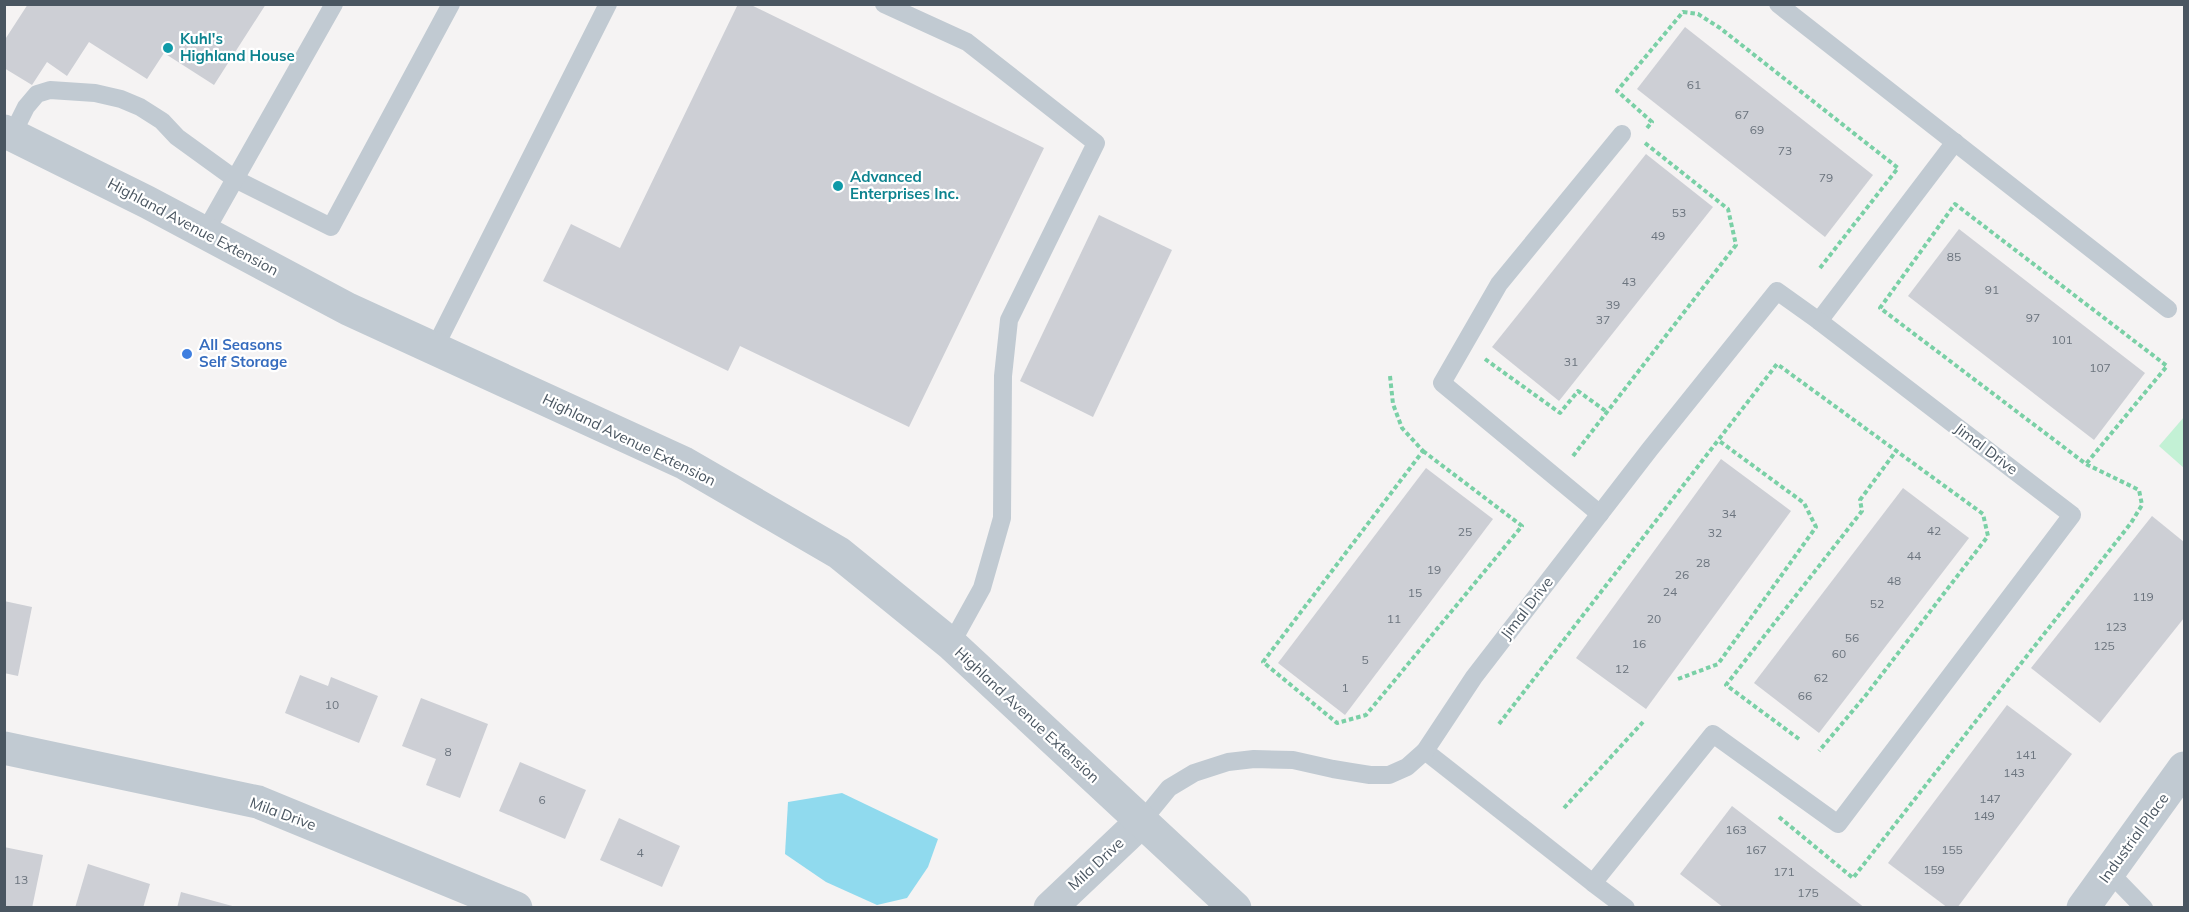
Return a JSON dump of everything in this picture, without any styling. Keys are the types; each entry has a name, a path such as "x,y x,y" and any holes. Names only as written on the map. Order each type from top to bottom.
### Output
{"street":[{"name":"Highland Avenue Extension","path":"8,133 205,232 348,309 684,464 839,553 951,644 1235,908"},
{"name":"Mila Drive","path":"4,748 258,802 516,908"},
{"name":"Industrial Place","path":"2083,908 2184,768"},
{"name":"Mila Drive","path":"1050,908 1142,821"}],"lane":[{"path":"205,232 334,4"},
{"path":"8,133 37,94 50,90 94,93 140,107 162,121 177,137 235,179 332,227 451,4"},
{"path":"434,349 608,4"},
{"path":"884,4 968,42 1096,143 1009,320 1004,376 1002,518 982,588 951,644"},
{"path":"1778,4 2168,309"},
{"path":"1600,514 1442,383 1499,284 1630,136"},
{"path":"1819,321 1955,142"},
{"name":"Jimal Drive","path":"1142,821 1169,788 1194,773 1228,762 1254,759 1293,760 1361,774 1389,775 1407,767 1425,751 1474,677 1777,291 2072,515 1838,824 1713,734 1593,882"},
{"path":"1425,751 1626,908"},
{"path":"2110,873 2144,908"}],"path":[{"path":"1645,130 1652,122 1617,91 1683,12 1698,14 1720,28 1898,168 1820,268"},
{"path":"1573,456 1736,246 1728,209 1630,136"},
{"path":"1771,810 1853,878 2131,523 2142,505 2139,490 2086,464 1880,308 1955,204 2167,366 2086,464"},
{"path":"1476,352 1560,413 1578,391 1607,412"},
{"path":"1499,724 1777,364 1983,514 1988,536 1866,695 1819,751"},
{"path":"1390,376 1393,404 1402,428 1423,451 1522,526 1366,715 1337,723 1263,662 1423,451"},
{"path":"1678,679 1718,664 1816,527 1804,503 1718,440"},
{"path":"1799,739 1726,686 1862,511 1860,500 1896,451"},
{"path":"1564,808 1643,722"}],"green space":[{"path":"2184,417 2184,468 2159,446"}],"water":[{"path":"842,793 938,839 928,867 907,898 877,905 826,882 785,854 788,802"}],"building":[{"name":"Kuhl's Highland House","path":"28,4 266,4 214,85 164,53 147,79 89,42 67,76 47,62 32,85 4,68 4,41"},
{"name":"Advanced Enterprises Inc.","path":"738,4 749,4 1044,148 909,427 740,346 728,371 543,281 571,224 620,248"},
{"path":"1685,27 1873,175 1825,237 1637,89"},
{"path":"1646,154 1713,207 1559,401 1492,347"},
{"path":"1099,215 1172,250 1093,417 1020,381"},
{"path":"1959,229 2145,373 2094,440 1908,296"},
{"path":"1721,459 1791,511 1646,709 1576,658"},
{"path":"1426,468 1493,519 1345,715 1278,663"},
{"path":"1903,488 1969,538 1819,733 1754,683"},
{"path":"2152,516 2184,542 2184,618 2100,723 2031,668"},
{"path":"4,601 32,607 18,676 4,673"},
{"path":"300,675 328,686 331,677 378,696 359,743 285,713"},
{"path":"421,698 488,724 460,798 426,785 436,759 402,746"},
{"path":"2007,705 2072,754 1957,908 1948,908 1888,863"},
{"path":"520,762 586,790 565,839 499,811"},
{"path":"1732,806 1865,908 1724,908 1680,874"},
{"path":"619,818 680,846 662,887 600,860"},
{"path":"4,847 43,855 32,908 4,906"},
{"path":"88,864 150,884 143,908 75,908"},
{"path":"181,892 236,907 236,908 177,908"}],"place":[{"name":"Kuhl's Highland House","path":"168,48"},
{"name":"Advanced Enterprises Inc.","path":"838,186"},
{"name":"All Seasons Self Storage","path":"187,354"}]}
